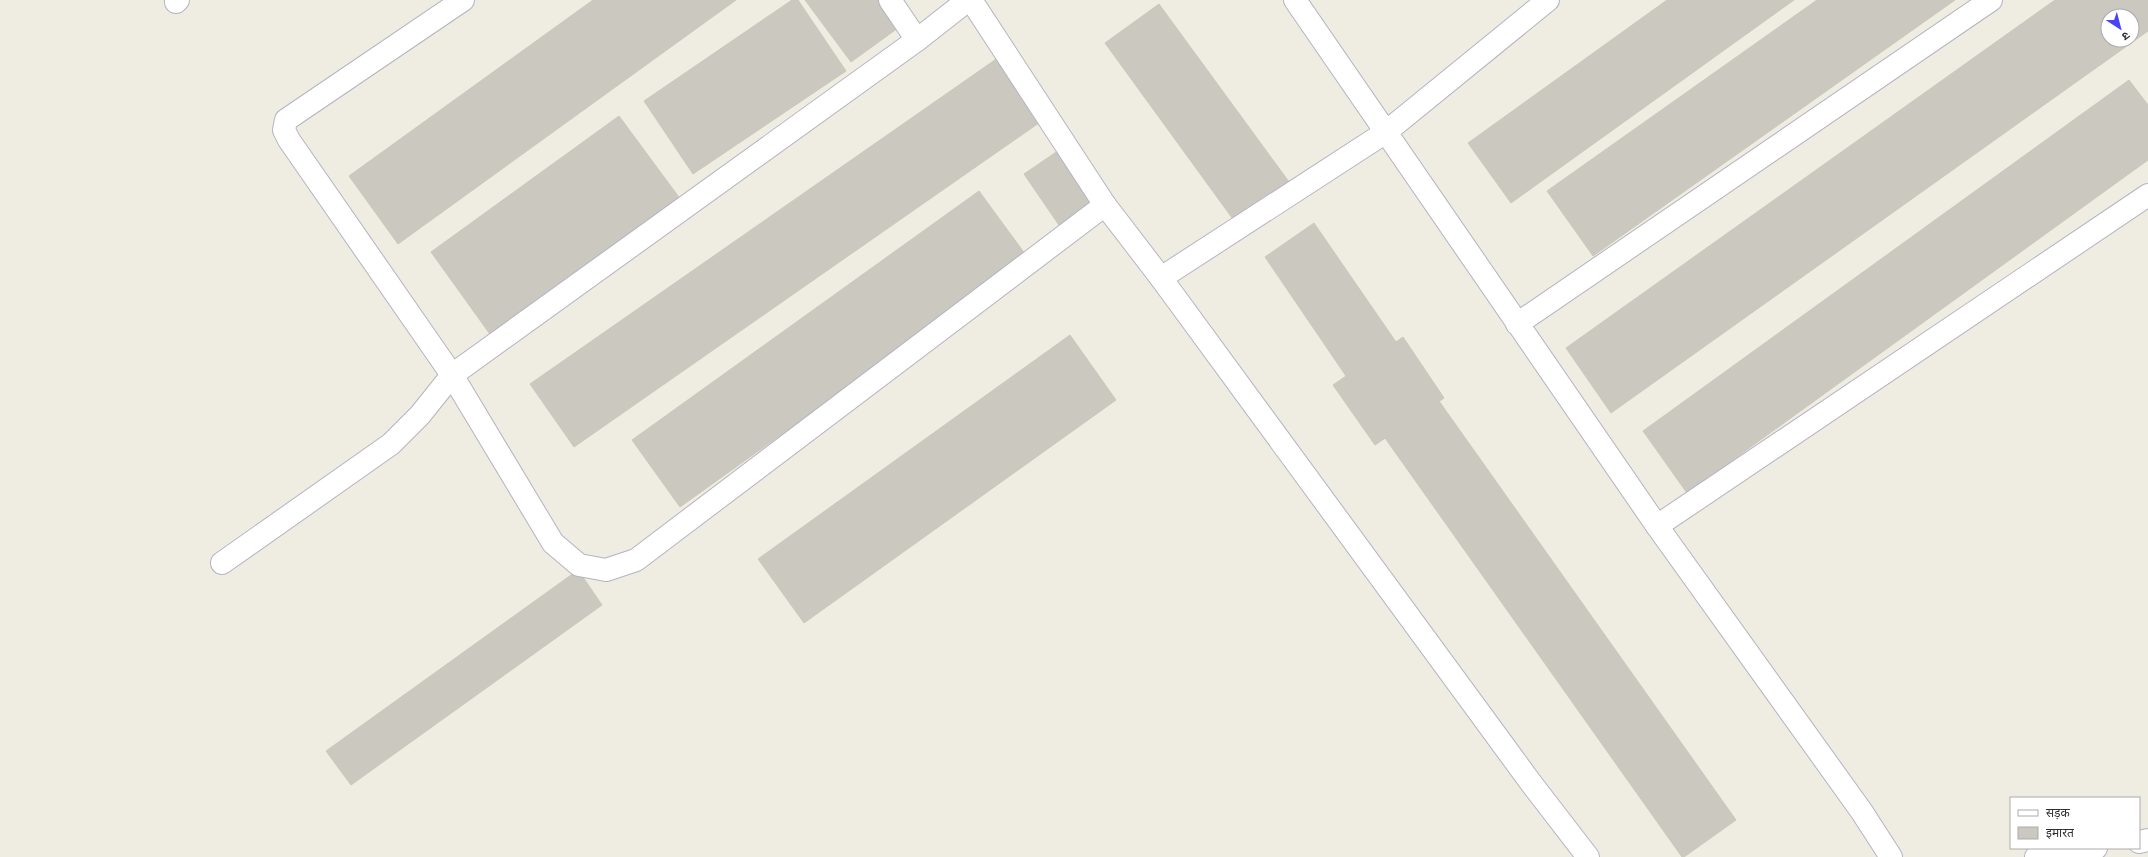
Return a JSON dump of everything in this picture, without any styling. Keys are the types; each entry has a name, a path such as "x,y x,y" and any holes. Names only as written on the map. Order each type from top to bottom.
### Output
{"street":[{"path":"463,0 294,115 284,124 289,140 452,375 553,543 579,565 606,570 636,560 1105,205"},
{"path":"890,0 917,40"},
{"path":"222,563 391,444 420,415 452,375 917,40 968,0"},
{"path":"971,0 1105,205 1162,278 1531,783 1588,857"},
{"path":"1295,0 1657,526 1858,806 1892,857"},
{"path":"1162,278 1386,132 1548,0"},
{"path":"1517,324 1990,0"},
{"path":"1657,526 2148,195"},
{"path":"2036,857 2089,849"}],"building":[{"path":"593,0 736,0 398,244 349,176"},
{"path":"792,0 798,0 846,71 693,174 644,101"},
{"path":"805,0 878,0 898,28 851,62"},
{"path":"1667,0 1794,0 1511,203 1468,143"},
{"path":"1817,0 1955,0 1593,256 1547,191"},
{"path":"2055,0 2148,0 2148,31 2140,37 2140,8 2100,8 2100,48 2124,48 1611,413 1566,348"},
{"path":"1159,4 1292,186 1238,226 1105,43"},
{"path":"1002,55 1046,118 574,447 530,384"},
{"path":"2129,80 2148,105 2148,160 1687,493 1643,431"},
{"path":"619,116 681,200 492,337 431,252"},
{"path":"1071,142 1110,199 1063,231 1024,174"},
{"path":"979,191 1028,258 680,507 632,440"},
{"path":"1314,223 1396,342 1346,376 1265,257"},
{"path":"1070,335 1116,400 804,623 758,559"},
{"path":"1403,337 1444,398 1375,445 1333,385"},
{"path":"1439,401 1736,820 1684,857 1682,857 1385,438"},
{"path":"578,570 602,605 351,785 326,751"}]}
